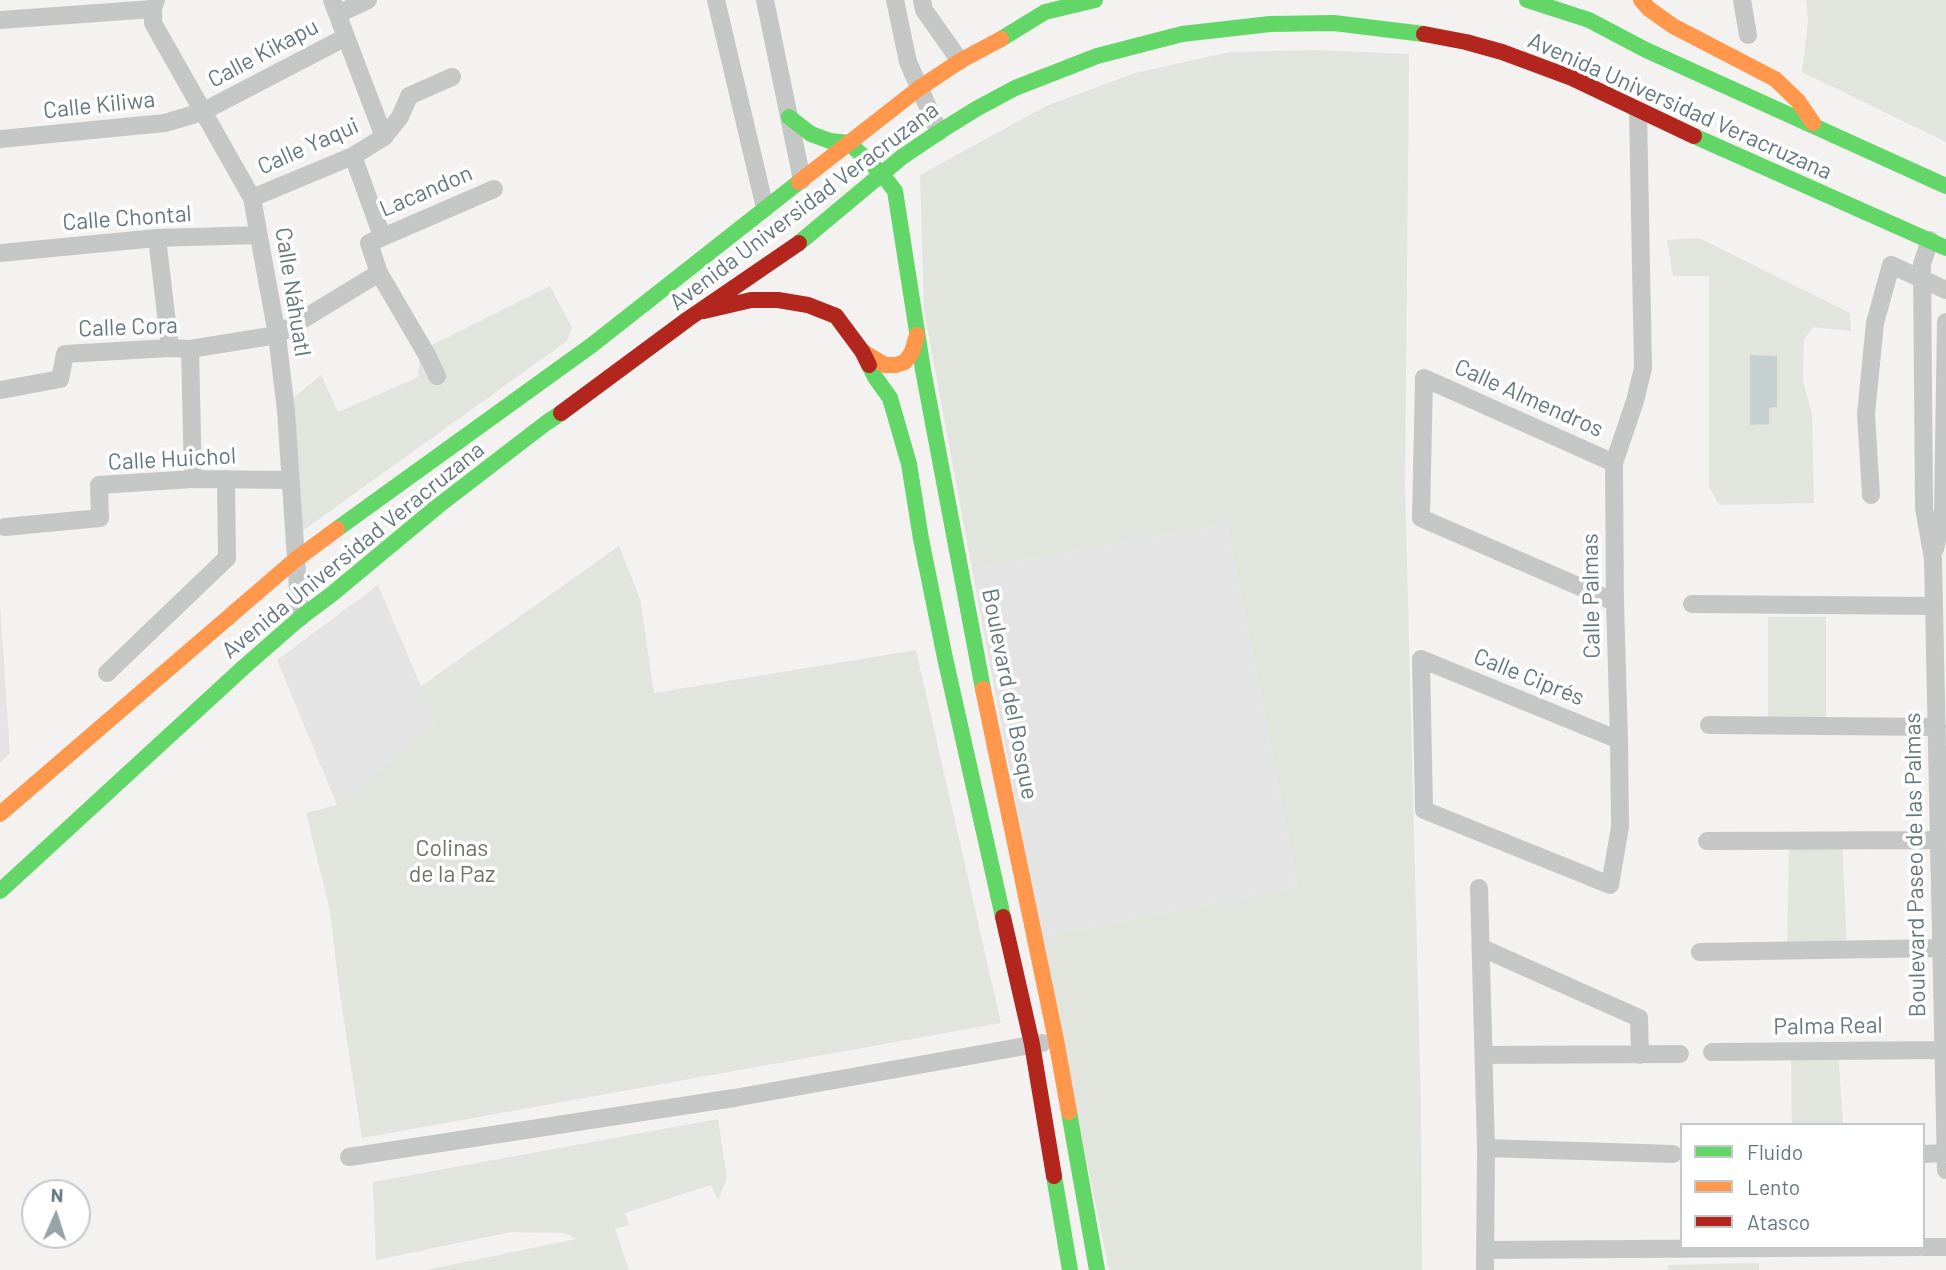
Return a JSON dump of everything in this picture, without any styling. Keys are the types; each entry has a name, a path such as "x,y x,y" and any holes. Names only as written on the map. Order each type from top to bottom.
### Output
{"main road":[{"path":"1044,6 1061,0"},
{"name":"Avenida Universidad Veracruzana","path":"0,814 295,560 592,345 918,89 960,61 998,41 1044,6 1095,0"},
{"name":"Avenida Universidad Veracruzana","path":"1527,0 1589,20 1646,50 1946,186"},
{"path":"1640,0 1673,26 1775,79 1798,101 1815,126"},
{"path":"1589,20 1602,6"},
{"name":"Avenida Universidad Veracruzana","path":"0,891 300,618 438,506 547,423 699,312 796,246 902,157 939,132 1015,88 1097,56 1182,34 1280,23 1366,26 1466,42 1537,64 1881,220 1938,239"},
{"path":"789,117 811,134 830,141 849,143"},
{"name":"Boulevard del Bosque","path":"849,143 882,174 895,191 917,335 994,748 1056,1040 1097,1270"},
{"path":"699,312 751,300 778,300 808,305 836,316 862,351 875,377 890,398 909,464 945,658 1032,1045 1070,1270"},
{"path":"862,351 884,365 896,365 905,362 912,352 917,335"},
{"path":"540,402 543,393 542,381"},
{"path":"498,462 499,443 520,424"}],"street":[{"path":"368,0 335,7 384,137"},
{"path":"718,0 765,208"},
{"path":"765,0 802,180"},
{"path":"895,0 908,62 939,132"},
{"path":"1742,0 1748,35"},
{"path":"0,20 154,5"},
{"name":"Calle Náhuatl","path":"154,5 153,23 252,198 277,335 286,411 300,618"},
{"path":"899,18 923,5 960,61"},
{"name":"Calle Kikapu","path":"202,112 346,37"},
{"path":"384,137 400,117 409,96 452,77"},
{"name":"Calle Palmas","path":"1424,810 1610,885 1620,827 1614,463 1643,368 1638,111"},
{"name":"Calle Kiliwa","path":"0,139 166,123 202,112"},
{"name":"Calle Yaqui","path":"252,198 354,156 384,137"},
{"path":"354,156 382,236"},
{"name":"Lacandon","path":"379,273 369,243 494,189"},
{"name":"Calle Chontal","path":"0,253 157,238 259,235"},
{"path":"157,238 170,348"},
{"name":"Boulevard Paseo de las Palmas","path":"1938,239 1922,264 1922,280 1924,508 1933,559 1946,1170"},
{"path":"1871,495 1866,414 1875,323 1891,265 1946,290"},
{"path":"277,335 379,273 428,355 436,376"},
{"name":"Boulevard Paseo de las Palmas","path":"1933,559 1943,512 1946,322"},
{"name":"Calle Cora","path":"1,390 60,379 65,354 190,349 277,335"},
{"path":"190,349 193,479"},
{"name":"Calle Almendros","path":"1614,463 1424,378 1421,518 1615,602"},
{"name":"Calle Huichol","path":"5,527 100,518 99,485 193,479 290,480"},
{"path":"107,673 227,558 226,479"},
{"path":"1692,604 1934,606"},
{"name":"Calle Ciprés","path":"1424,810 1421,659 1619,740"},
{"path":"1709,725 1937,727"},
{"path":"1707,841 1939,840"},
{"path":"1479,888 1486,1148 1485,1270"},
{"path":"1482,948 1639,1017 1640,1055"},
{"path":"1700,952 1941,948"},
{"path":"349,1157 734,1098 1056,1040"},
{"name":"Palma Real","path":"1712,1052 1943,1049"},
{"path":"1484,1055 1681,1054"},
{"path":"1486,1148 1673,1154"},
{"path":"1925,1154 1946,1153"},
{"path":"1925,1247 1946,1247"},
{"path":"1485,1250 1680,1249"}],"shaded area":[{"path":"1750,355 1777,356 1777,407 1769,408 1769,424 1750,425"},
{"path":"1227,524 1298,887 1041,937 972,569"},
{"path":"378,585 437,724 337,805 277,660"},
{"path":"0,603 10,754 0,763"}],"green space":[{"path":"1806,0 1946,0 1946,142 1802,72 1808,22"},
{"path":"1317,50 1409,54 1405,488 1421,1107 1422,1270 1109,1270 1041,937 1298,887 1227,524 972,569 924,310 920,175 1046,106 1135,73 1230,52"},
{"path":"1699,238 1850,313 1851,331 1813,327 1804,340 1803,381 1812,414 1814,503 1719,505 1709,486 1709,276 1673,276 1667,240"},
{"path":"550,286 572,328 567,341 301,532 285,532 283,406 321,375 338,412 418,377 420,351"},
{"name":"Colinas de la Paz","path":"619,546 640,599 654,693 916,650 1001,1023 362,1138 330,911 306,813 337,805 436,724 420,687"},
{"path":"1768,617 1826,617 1826,717 1768,717"},
{"path":"1789,841 1842,841 1847,950 1787,951"},
{"path":"1838,1050 1843,1123 1792,1123 1791,1051"},
{"path":"718,1119 727,1178 718,1200 711,1185 625,1213 629,1225 615,1229 629,1270 426,1270 576,1239 564,1233 511,1232 376,1260 373,1182"},
{"path":"1759,1263 1759,1270 1668,1270 1668,1265"}],"traffic: fast":[{"path":"1001,39 1045,12 1095,0"},
{"path":"1527,0 1589,20 1646,50 1946,186"},
{"path":"799,243 902,157 939,132 1015,88 1097,56 1182,34 1270,24 1334,23 1424,34"},
{"path":"789,117 811,134 830,141 849,143"},
{"path":"1694,136 1946,248"},
{"path":"849,143 882,174 895,191 923,370 983,689"},
{"path":"337,529 592,345 799,182"},
{"path":"869,365 890,398 909,464 945,658 1003,917"},
{"path":"0,891 300,618 438,506 561,413"},
{"path":"1069,1112 1097,1270"},
{"path":"1054,1176 1070,1270"}],"traffic: slow":[{"path":"1641,0 1673,26 1775,79 1798,101 1813,123"},
{"path":"799,182 918,89 960,61 1001,39"},
{"path":"862,351 885,365 896,365 905,362 912,352 917,335"},
{"path":"0,814 295,560 337,529"},
{"path":"983,689 1069,1112"}],"traffic: jam":[{"path":"1424,34 1502,52 1572,78 1694,136"},
{"path":"561,413 688,319 799,243"},
{"path":"704,311 751,300 778,300 808,305 836,316 869,365"},
{"path":"1003,917 1032,1044 1054,1176"}]}
